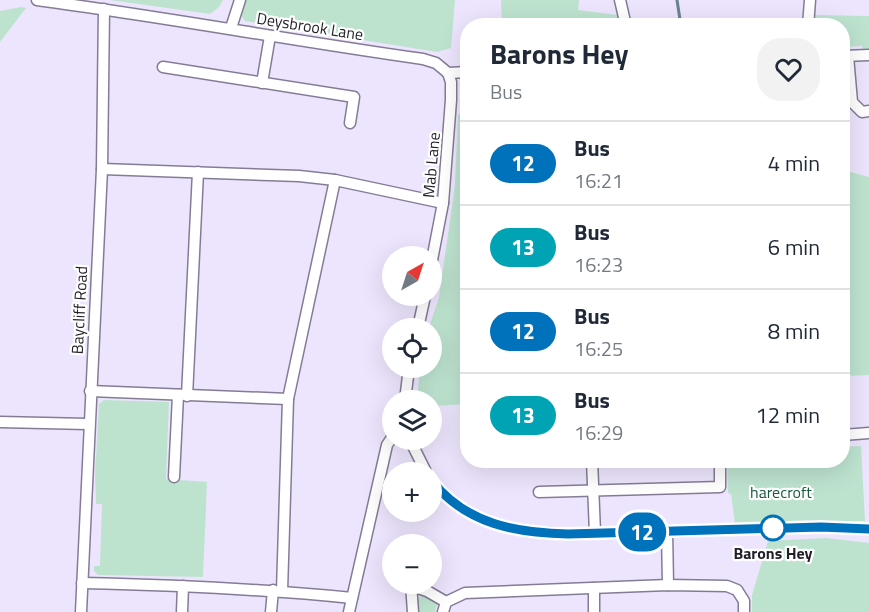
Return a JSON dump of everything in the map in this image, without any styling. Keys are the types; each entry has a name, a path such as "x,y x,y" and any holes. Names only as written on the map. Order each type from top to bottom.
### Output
{"street":[{"name":"Deysbrook Lane","path":"37,0 423,59 436,63 448,73"},
{"path":"231,28 240,0"},
{"path":"620,0 624,18"},
{"path":"809,18 810,0"},
{"name":"Baycliff Road","path":"81,612 86,536 88,424 102,169 104,9"},
{"path":"262,83 270,36"},
{"path":"850,56 865,55"},
{"path":"163,67 354,97 350,123"},
{"path":"448,73 460,72"},
{"name":"Mab Lane","path":"435,246 443,203 451,100 451,82 448,73"},
{"path":"850,89 852,102 862,112 869,111"},
{"path":"102,169 300,176 335,180 443,203"},
{"path":"174,477 198,172"},
{"path":"271,612 278,590 288,399 335,180"},
{"path":"90,391 288,399"},
{"path":"0,422 88,424"},
{"path":"850,434 869,433"},
{"path":"349,612 386,450"},
{"path":"592,468 595,533"},
{"path":"539,492 720,487 720,468"},
{"path":"442,492 458,507 479,519 527,532 568,534 821,527 869,529"},
{"path":"667,531 668,585"},
{"path":"82,584 278,590 352,598"},
{"path":"430,594 445,607 465,593 668,585 728,586 737,590 744,601 744,612"},
{"path":"182,612 183,586"},
{"path":"594,588 594,612"},
{"path":"412,594 413,612"}],"green space":[{"path":"110,0 223,0 219,7 210,14"},
{"path":"245,0 455,0 451,48 437,52 245,21 240,14"},
{"path":"501,0 579,0 578,10 617,15 618,18 502,18"},
{"path":"26,8 0,42 0,11"},
{"path":"815,15 869,16 869,49 863,49 862,46 850,47 850,18 815,18"},
{"path":"460,114 460,404 442,405 442,390 418,390 419,378 442,378 442,318 432,318 436,306 442,306 442,276 455,184 458,115"},
{"path":"850,172 869,177 869,375 850,376"},
{"path":"104,400 169,402 166,479 207,482 203,577 98,575 94,571 94,566 100,566 102,504 96,504 95,475 99,404"},
{"name":"harecroft","path":"861,446 865,521 735,524 731,494 728,493 727,468 850,468 850,447"},
{"path":"826,538 869,543 869,612 752,612 752,595 768,541"},
{"path":"425,594 437,604 435,612 417,612 417,604"}],"waterway":[{"path":"677,0 680,18"}],"bus line":[{"name":"12","path":"442,493 479,519 508,529 547,534 821,527 869,529"}],"place":[{"name":"Barons Hey","path":"773,528"}]}
